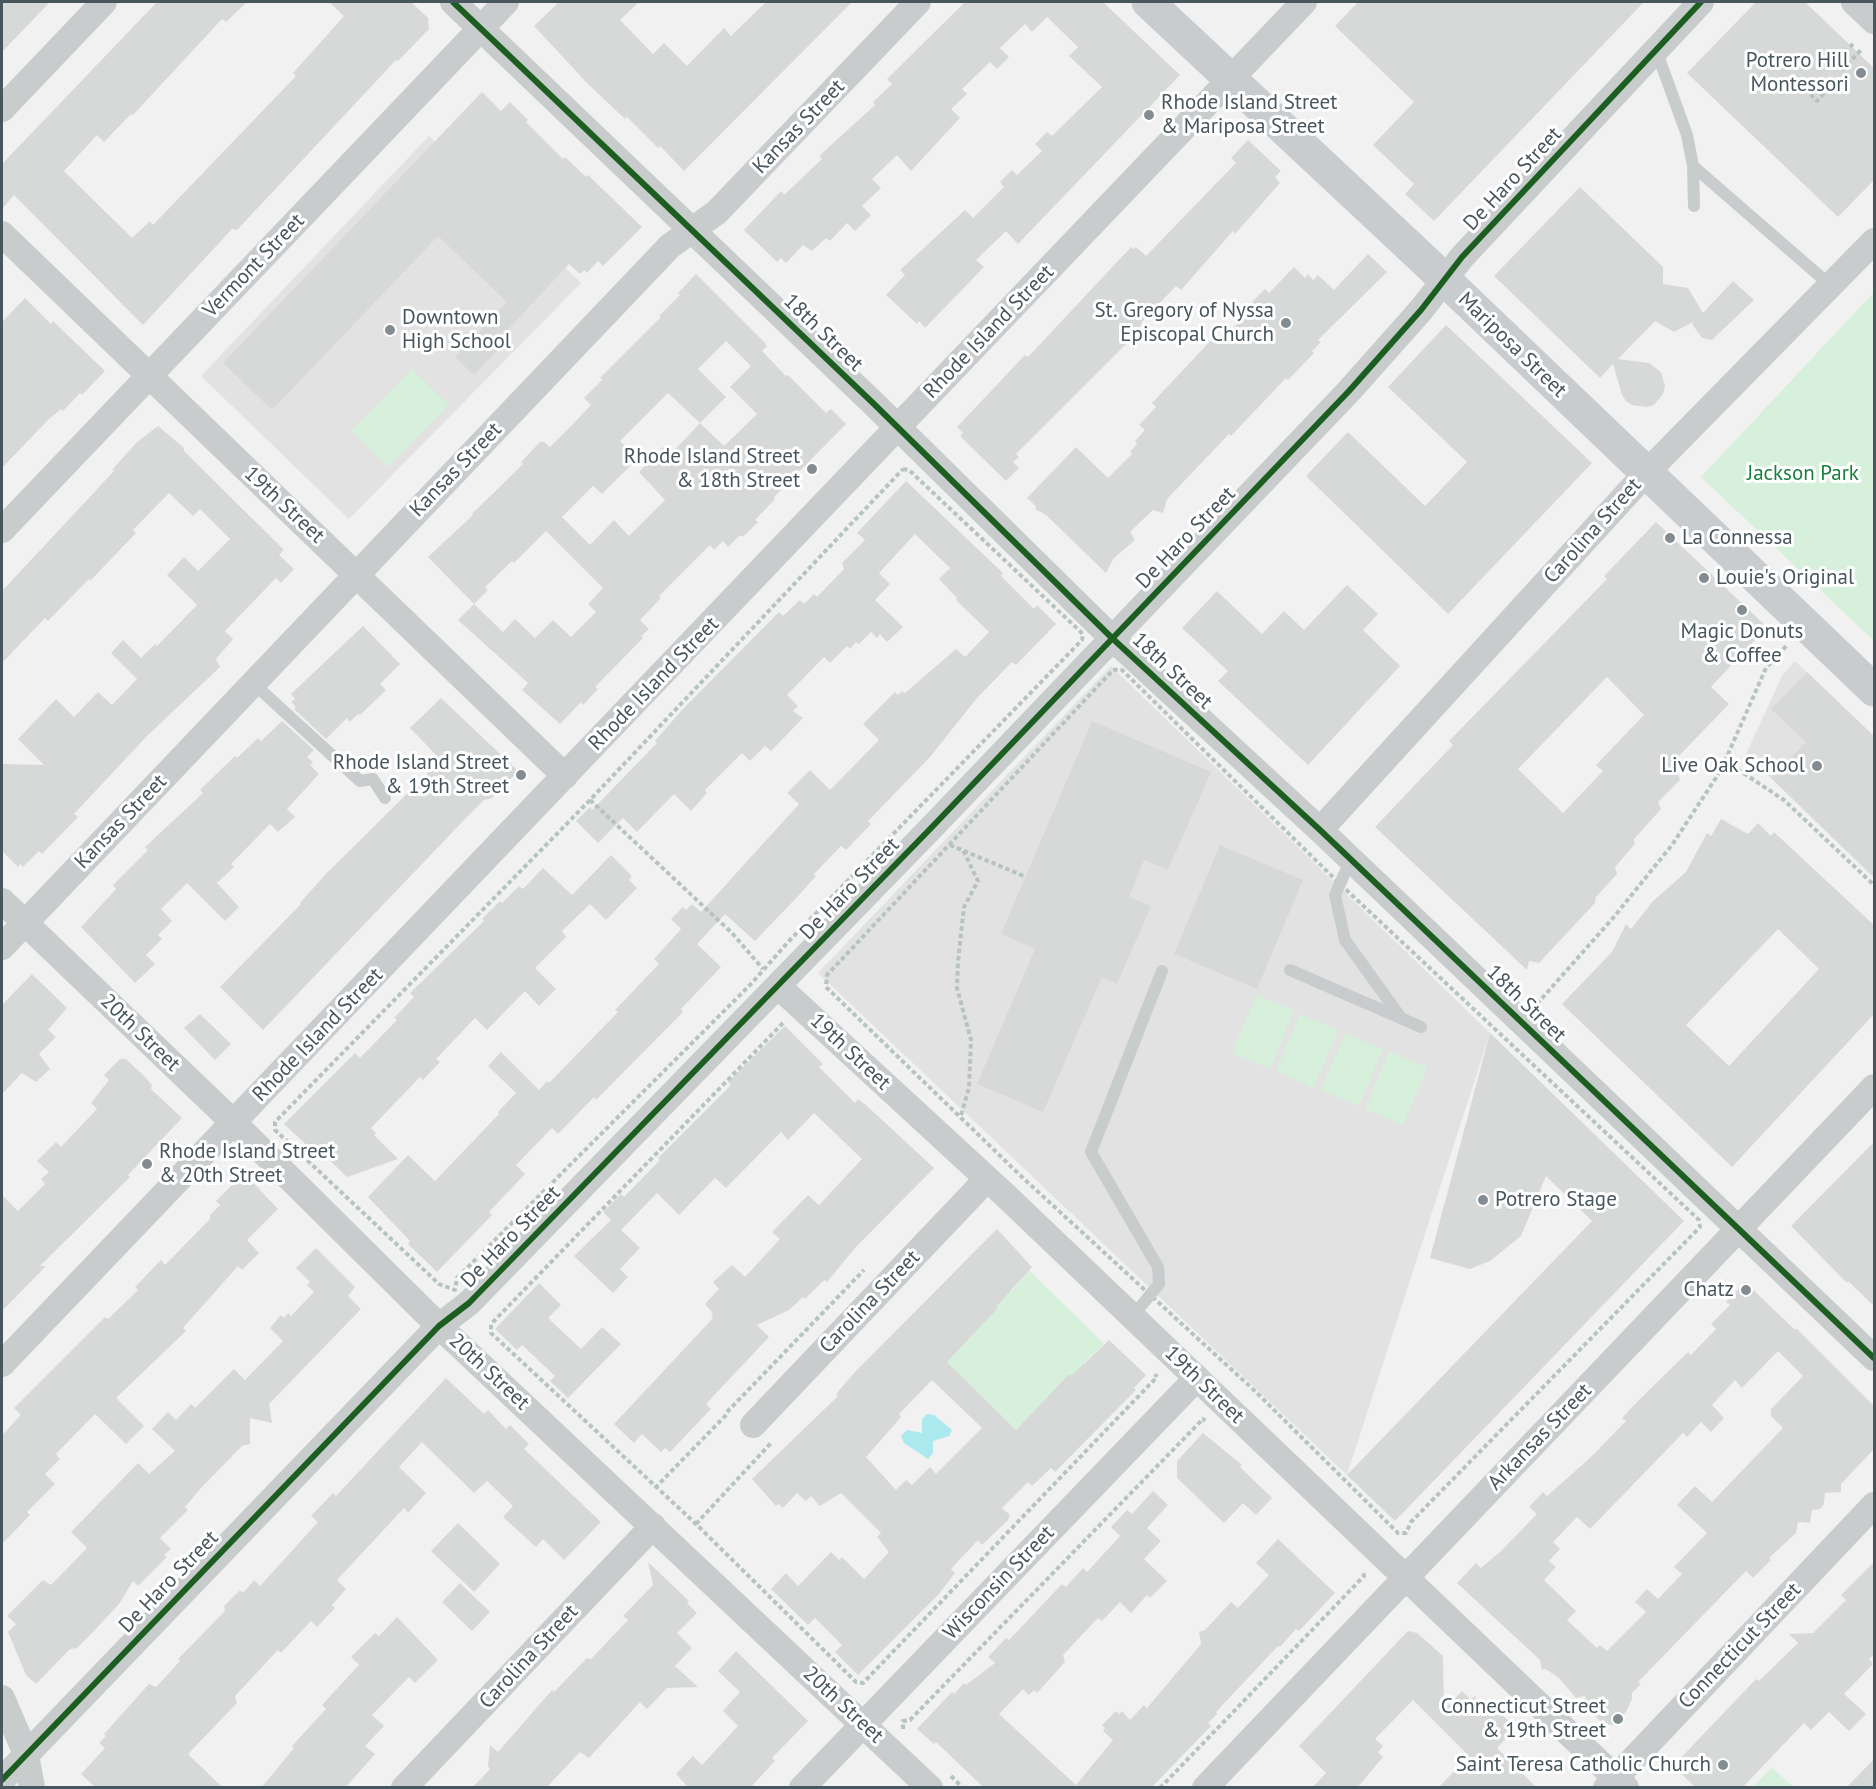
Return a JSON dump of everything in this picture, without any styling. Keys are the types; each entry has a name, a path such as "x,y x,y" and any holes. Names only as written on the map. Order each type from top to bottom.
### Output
{"street":[{"path":"2,109 104,2"},
{"name":"18th Street","path":"453,2 898,427 1112,638 1351,859 1875,1358"},
{"name":"Vermont Street","path":"2,530 506,2"},
{"name":"Kansas Street","path":"2,947 670,246 717,212 918,2"},
{"name":"Mariposa Street","path":"1148,2 1875,690"},
{"name":"Rhode Island Street","path":"2,1364 234,1124 1304,2"},
{"name":"De Haro Street","path":"2,1780 439,1326 469,1303 779,987 1349,391 1462,257 1701,2"},
{"path":"1854,2 1875,21"},
{"name":"19th Street","path":"2,234 565,776"},
{"name":"Carolina Street","path":"1320,830 1647,472 1875,241"},
{"name":"20th Street","path":"2,901 234,1124 439,1326 930,1788"},
{"name":"19th Street","path":"779,987 987,1179 1197,1378 1406,1578 1616,1784"},
{"name":"Arkansas Street","path":"1205,1788 1875,1087"},
{"name":"Carolina Street","path":"753,1425 987,1179"},
{"name":"Wisconsin Street","path":"802,1788 1197,1378"},
{"name":"Connecticut Street","path":"1616,1784 1875,1505"},
{"name":"Carolina Street","path":"404,1788 653,1526"},
{"path":"2,1698 26,1754 32,1788"}],"lane":[{"path":"1656,50 1687,135 1693,166 1694,206"},
{"path":"1693,166 1830,285"},
{"path":"253,684 360,781 373,779 385,798"},
{"path":"1351,859 1335,895 1345,940 1401,1018"},
{"path":"1290,969 1421,1027"},
{"path":"1132,1317 1159,1284 1158,1267 1091,1152 1162,971"}],"path":[{"path":"1834,63 1855,42"},
{"path":"1842,70 1862,49"},
{"path":"1817,78 1806,90 1817,101 1828,89"},
{"path":"455,1290 439,1284 430,1276 275,1130 275,1122 590,800 903,469"},
{"path":"1535,1007 1613,918 1672,845 1725,761 1766,668 1790,642"},
{"path":"1121,669 1113,670 827,975 826,987 961,1115 1023,1178 1256,1392 1398,1533 1406,1533 1411,1522 1700,1227 1699,1220"},
{"path":"1725,761 1784,800 1875,885"},
{"path":"590,800 732,933 779,987"},
{"path":"950,845 1026,877"},
{"path":"961,1115 969,1088 971,1040 957,988 958,961 964,907 978,881 963,850"},
{"path":"787,1019 491,1324 491,1333 856,1682 863,1683 1157,1377 1149,1367"},
{"path":"655,1488 868,1266"},
{"path":"727,1412 753,1425"},
{"path":"903,1731 903,1721 910,1720 1203,1419"},
{"path":"1160,1788 1364,1576"}],"shaded area":[{"name":"Downtown High School","path":"429,136 581,283 349,519 201,376"},
{"name":"Live Oak School","path":"1795,661 1874,737 1874,878 1746,754 1783,674"},
{"path":"1111,666 1490,1033 1347,1475 818,973"}],"green space":[{"name":"Jackson Park","path":"1874,292 1874,641 1701,477"},
{"path":"412,369 449,405 388,467 351,431"},
{"path":"1256,995 1294,1011 1270,1069 1232,1053"},
{"path":"1300,1014 1338,1030 1314,1088 1276,1071"},
{"path":"1345,1033 1383,1049 1359,1106 1321,1090"},
{"path":"1389,1051 1427,1068 1403,1125 1365,1109"},
{"path":"1029,1270 1104,1344 1084,1362 1086,1364 1072,1377 1069,1374 1014,1432 972,1386 944,1365 998,1308 994,1304 1009,1290 1011,1292"},
{"path":"1772,1768 1794,1787 1753,1787"}],"water":[{"path":"927,1414 934,1415 952,1430 949,1436 933,1441 933,1453 928,1459 904,1443 901,1436 907,1430 922,1433 922,1419"}],"building":[{"path":"2,2 50,2 2,52"},
{"path":"157,2 247,2 226,22 222,19 133,115 131,114 104,142 97,135 64,171 132,238 150,221 153,225 296,76 293,73 344,16 329,2 411,2 428,18 429,29 398,61 396,60 237,230 232,229 143,325 14,195 2,209 2,164"},
{"path":"559,2 639,2 620,20 653,54 664,43 687,66 724,28 731,36 766,2 852,2 684,171 660,146 658,148 627,117 625,119 588,84 534,26"},
{"path":"965,2 1103,2 1180,75 1018,244 1006,231 976,260 984,267 925,328 919,321 917,324 886,295 905,275 900,270 965,210 973,218 1004,187 1000,182 1012,170 1017,175 1042,151 1035,144 1047,132 1052,136 1102,87 1069,56 1078,47 1047,17 1032,32 1025,24 1000,48 1009,57 997,69 990,62 962,89 967,94 951,109 960,118 911,171 897,155 872,179 881,188 862,206 871,215 855,231 847,223 830,241 826,238 812,251 803,245 786,263 781,258 777,262 744,230 781,191 784,195 822,159 819,156 875,105 873,102 892,84 887,79"},
{"path":"1358,2 1644,2 1434,221 1405,194 1414,184 1373,145 1414,102 1335,26"},
{"path":"1756,2 1805,2 1875,69 1875,179 1838,217 1687,73"},
{"path":"482,92 501,111 510,102 528,120 526,122 563,159 565,157 586,177 588,175 642,227 603,266 598,261 587,273 584,270 580,274 569,264 502,336 507,340 474,375 455,357 507,302 438,236 272,410 223,363"},
{"path":"1248,140 1281,171 1275,177 1280,183 1235,234 1233,231 1181,290 1176,286 1141,323 1126,344 1016,454 1019,457 1013,462 1019,468 1006,481 960,436 963,433 957,427 1025,355 1028,357 1131,247 1133,249 1136,247 1146,256 1236,163 1231,158"},
{"path":"1580,187 1663,267 1663,284 1688,288 1703,313 1733,281 1754,300 1712,340 1702,338 1692,324 1695,321 1674,332 1655,321 1618,359 1649,363 1661,372 1665,386 1663,394 1654,405 1647,407 1632,405 1626,401 1613,364 1600,378 1494,276"},
{"path":"1368,254 1387,272 1318,340 1321,342 1312,351 1314,353 1288,380 1286,378 1231,436 1229,434 1167,499 1163,513 1153,510 1130,532 1135,540 1113,559 1106,573 1046,515 1035,509 1036,506 1027,498 1076,447 1108,478 1132,454 1130,452 1137,444 1135,441 1145,430 1139,425 1156,407 1152,403 1216,335 1221,340 1255,306 1252,302 1265,289 1269,293 1294,267 1305,278 1308,274 1313,280 1318,275 1334,290"},
{"path":"696,274 764,342 767,346 762,351 786,376 788,375 826,413 831,409 846,424 774,497 775,499 755,520 758,522 744,536 739,536 728,547 723,541 714,550 710,545 659,596 661,598 640,620 649,629 641,636 643,638 595,687 598,689 583,705 581,702 560,724 522,690 528,683 458,620 474,604 428,557 523,464 521,462 540,442 550,447 591,405 584,398 602,380 600,378 661,317 659,316 680,295 678,293","holes":["726,341 751,366 730,387 757,414 724,446 700,423 726,397 698,369","668,393 700,423 671,454 663,447 639,472 665,500 629,536 614,520 590,545 562,517 593,486 602,494 638,458 620,441","546,531 603,588 588,604 596,612 571,637 553,620 535,638 515,619 503,632 474,604 488,590 485,587 512,561 514,563"]},
{"path":"25,298 51,324 53,321 105,371 82,395 80,393 63,411 61,409 48,420 2,468 2,322"},
{"path":"1446,325 1592,463 1448,614 1306,476 1348,432 1425,506 1467,462 1388,387"},
{"path":"158,426 184,448 184,451 284,550 279,555 294,569 281,583 276,578 225,631 233,639 216,659 220,667 147,736 74,814 78,817 42,854 39,851 23,867 20,864 18,867 2,851 2,764 44,765 18,739 56,699 74,717 98,692 112,705 137,679 111,653 123,640 141,658 155,644 157,646 197,605 167,575 184,557 198,571 230,539 200,509 193,516 169,493 133,530 136,533 90,581 89,579 48,621 45,618 2,663 2,591 114,471 112,470 136,443"},
{"path":"906,481 1003,573 1001,576 1034,609 1037,605 1056,624 1016,665 1012,662 977,698 930,757 868,821 871,824 846,850 841,846 814,874 816,876 800,894 755,941 725,914 697,944 721,967 681,1009 683,1012 596,1100 594,1097 558,1134 552,1128 516,1165 525,1174 489,1212 492,1215 437,1272 408,1244 410,1241 368,1197 408,1155 435,1181 499,1114 498,1112 516,1093 488,1066 501,1052 539,1090 547,1081 549,1083 618,1012 615,1010 659,964 654,959 681,929 671,919 683,907 686,910 692,904 701,912 799,804 787,793 810,770 830,790 879,740 863,724 895,692 898,695 902,691 905,693 956,649 965,657 989,632 956,600 957,598 939,579 950,568 915,534 879,573 890,584 875,600 903,627 887,642 880,634 877,638 871,632 859,644 856,642 850,649 847,646 830,663 824,657 787,695 798,706 793,711 803,718 771,751 765,746 750,761 742,753 705,790 707,793 691,811 674,794 637,832 623,818 598,843 576,821 590,807 592,810 657,743 655,741 681,711 779,612 783,616 800,600 804,604 814,594 817,597 844,569 842,563 865,540 857,533"},
{"path":"1656,522 1767,627 1711,687 1729,704 1674,761 1680,780 1658,802 1661,809 1634,839 1635,844 1615,867 1617,874 1596,897 1595,903 1539,963 1529,961 1527,970 1375,827 1453,745 1449,741 1607,579 1604,576","holes":["1607,677 1644,715 1596,765 1603,771 1563,813 1518,769"]},
{"path":"1347,585 1378,614 1363,630 1400,666 1308,765 1218,681 1228,671 1182,628 1217,591 1262,634 1284,611 1304,630"},
{"path":"363,626 400,664 380,684 386,690 360,715 358,714 350,722 347,718 326,739 294,709 296,707 291,702 295,699 291,694"},
{"name":"Live Oak School","path":"1807,672 1875,737 1875,878 1771,778 1806,742 1771,709"},
{"path":"441,698 518,771 492,798 484,800 467,817 263,1030 220,987 301,904 324,876 441,760 410,728"},
{"path":"282,721 314,750 307,757 313,762 310,765 319,774 287,809 295,817 278,832 270,824 231,864 234,867 217,883 239,907 225,921 187,883 161,909 172,921 158,935 162,939 146,955 155,964 135,983 81,927 116,889 113,885 148,850 145,847 203,793 200,790 235,756 237,758 258,738 261,741"},
{"path":"1092,721 1211,772 1168,870 1144,860 1129,897 1151,906 1117,984 1102,977 1043,1112 977,1084 1035,949 1001,934"},
{"path":"1721,819 1748,834 1758,823 1771,836 1774,832 1875,926 1875,1013 1732,1167 1562,1004 1612,952 1626,924 1631,929 1653,901 1686,872 1707,833 1711,836","holes":["1778,929 1819,969 1729,1066 1686,1025"]},
{"path":"1220,845 1303,880 1257,989 1174,954"},
{"path":"611,855 632,876 629,880 637,888 606,920 590,904 562,931 566,937 535,968 556,989 539,1006 525,991 487,1030 475,1018 436,1059 440,1062 423,1080 420,1077 371,1128 376,1133 374,1135 398,1159 347,1177 317,1148 314,1152 284,1124 355,1053 360,1058 397,1020 394,1018 414,997 410,993 484,921 482,919 500,901 502,903 519,886 523,889 543,868 572,895"},
{"path":"32,974 67,1008 48,1030 56,1037 39,1054 50,1069 36,1082 22,1073 2,1094 2,1005"},
{"path":"200,1014 231,1044 215,1060 184,1028"},
{"path":"785,1026 823,1064 819,1067 855,1103 858,1099 867,1106 934,1168 855,1248 827,1282 825,1280 789,1310 757,1325 769,1337 706,1404 711,1409 670,1452 665,1448 661,1452 642,1434 634,1443 614,1424 713,1318 711,1316 713,1313 705,1304 719,1289 713,1282 732,1265 745,1277 780,1239 772,1232 808,1195 819,1205 862,1159 814,1113 788,1140 781,1132 726,1188 715,1178 679,1215 657,1193 621,1230 640,1248 620,1269 628,1277 613,1293 574,1256 611,1220 603,1212 621,1194 624,1197 660,1160 658,1158 731,1085 728,1082"},
{"path":"1490,1033 1684,1221 1395,1521 1347,1475 1592,1221 1546,1176 1521,1236 1490,1261 1470,1269 1430,1258"},
{"path":"120,1059 126,1059 144,1076 152,1085 151,1089 182,1118 128,1175 130,1177 40,1266 46,1266 2,1311 2,1195 18,1211 45,1184 41,1179 49,1172 37,1161 56,1142 61,1147 97,1109 91,1103 109,1080 104,1075"},
{"path":"1875,1141 1875,1307 1848,1281 1847,1283 1791,1226"},
{"path":"244,1173 278,1209 247,1240 259,1253 242,1270 238,1266 183,1328 186,1331 116,1398 144,1426 126,1444 95,1414 56,1454 60,1459 45,1474 55,1484 27,1512 30,1515 2,1544 2,1435 21,1415 14,1408 105,1317 108,1319 138,1290 135,1287 161,1260 165,1265 210,1219 210,1215 220,1205 216,1201"},
{"path":"997,1229 1032,1267 997,1306 998,1308 947,1362 1016,1430 1069,1374 1071,1376 1109,1340 1146,1375 1134,1388 1136,1390 1055,1472 1051,1468 1032,1486 1028,1482 1002,1508 1010,1515 1008,1520 982,1545 978,1540 951,1569 955,1573 938,1595 858,1675 835,1652 842,1645 815,1618 808,1625 771,1589 786,1573 798,1586 831,1552 839,1560 842,1557 864,1579 889,1552 877,1537 881,1533 841,1493 820,1506 811,1496 806,1501 797,1493 783,1508 778,1504 776,1506 752,1479 838,1396 836,1394","holes":["932,1380 982,1428 936,1474 930,1467 912,1485 906,1480 896,1490 866,1457 901,1417 899,1414"]},
{"path":"316,1248 355,1287 348,1296 361,1309 269,1404 272,1423 250,1418 250,1444 242,1446 202,1487 185,1507 188,1510 160,1538 171,1549 164,1555 167,1557 138,1586 133,1581 119,1604 94,1631 77,1648 70,1649 36,1684 26,1675 8,1632 16,1624 7,1616 43,1580 51,1585 87,1548 71,1532 138,1463 149,1474 175,1451 152,1429 168,1412 176,1420 191,1404 195,1408 234,1369 245,1380 283,1341 270,1328 281,1315 284,1318 288,1313 291,1316 314,1292 307,1285 310,1282 296,1268"},
{"path":"1745,1282 1794,1329 1797,1329 1875,1407 1875,1448 1841,1484 1841,1492 1825,1493 1824,1504 1820,1509 1812,1510 1810,1523 1798,1522 1796,1533 1769,1558 1771,1560 1753,1578 1746,1571 1638,1682 1641,1684 1632,1693 1632,1699 1626,1712 1613,1725 1603,1724 1587,1708 1585,1696 1576,1698 1560,1679 1546,1669 1542,1670 1540,1660 1457,1583 1476,1563 1481,1568 1501,1551 1537,1514 1529,1507 1543,1492 1547,1496 1590,1458 1626,1421 1622,1418 1640,1399 1688,1352 1691,1355 1716,1329 1711,1324 1730,1305 1726,1302","holes":["1778,1351 1803,1376 1771,1409 1771,1416 1783,1428 1712,1502 1695,1486 1677,1505 1707,1533 1674,1567 1682,1574 1658,1599 1647,1589 1635,1602 1646,1612 1607,1651 1600,1645 1597,1648 1567,1620 1576,1611 1544,1580 1556,1567 1549,1561 1560,1549 1553,1542 1577,1517 1590,1529 1683,1433 1687,1437 1701,1422 1711,1432 1724,1418 1712,1405 1735,1380 1742,1388"]},
{"path":"539,1283 561,1305 548,1318 581,1349 602,1327 621,1344 568,1398 550,1381 555,1376 522,1345 517,1350 495,1329"},
{"path":"446,1378 484,1414 488,1410 506,1429 510,1425 529,1444 524,1449 601,1522 564,1560 543,1539 536,1547 503,1517 513,1506 487,1481 474,1493 422,1442 399,1467 426,1493 408,1513 404,1508 337,1580 346,1589 332,1605 335,1608 317,1627 311,1621 281,1653 278,1650 235,1696 237,1703 188,1754 223,1788 96,1788 81,1774 105,1748 99,1743 106,1736 104,1734 149,1684 156,1687 180,1661 178,1659 225,1611 224,1606 239,1591 244,1592 254,1580 260,1586 318,1522 311,1516 333,1493 336,1496"},
{"path":"1203,1433 1242,1465 1240,1467 1272,1498 1256,1515 1243,1503 1224,1523 1177,1478 1177,1461"},
{"path":"1153,1491 1168,1505 1147,1528 1161,1541 1144,1559 1167,1581 1150,1598 1147,1595 1131,1613 1120,1602 1102,1621 1098,1618 1063,1655 1065,1662 1037,1693 1034,1690 1029,1695 1023,1689 999,1714 1076,1785 1113,1740 1103,1731 1105,1728 1102,1725 1116,1711 1119,1714 1122,1711 1130,1720 1144,1705 1147,1708 1201,1644 1199,1632 1205,1630 1231,1602 1238,1608 1269,1575 1256,1563 1278,1539 1335,1593 1299,1631 1296,1629 1280,1647 1278,1646 1216,1712 1217,1714 1208,1723 1211,1726 1151,1788 984,1788 936,1742 934,1744 917,1729 952,1692 954,1694 964,1683 966,1685 995,1663 988,1657 1006,1638 1009,1640 1062,1584 1066,1587 1083,1568 1087,1572 1120,1536 1111,1527 1127,1510 1132,1514"},
{"path":"458,1523 500,1564 474,1592 431,1551"},
{"path":"1875,1561 1875,1653 1869,1659 1873,1664 1844,1694 1866,1714 1849,1731 1829,1712 1811,1730 1804,1723 1742,1788 1696,1788 1673,1766 1756,1679 1759,1681 1798,1643 1789,1634 1813,1633 1846,1600 1841,1595"},
{"path":"648,1562 689,1601 687,1603 697,1613 677,1633 692,1648 675,1666 698,1687 667,1688 647,1709 640,1702 589,1758 580,1752 546,1788 472,1788 490,1769 488,1766 490,1745 498,1752 552,1690 554,1692 587,1658 591,1659 628,1620 623,1616 653,1585"},
{"path":"460,1583 490,1612 472,1631 442,1602"},
{"path":"397,1617 438,1660 415,1683 409,1677 372,1715 384,1726 365,1746 375,1754 345,1788 261,1788 294,1748 292,1746 326,1709 322,1705 359,1665 351,1657 375,1633 379,1636"},
{"path":"1408,1631 1417,1633 1443,1656 1444,1710 1462,1691 1471,1700 1474,1696 1485,1706 1489,1702 1516,1728 1497,1748 1537,1788 1438,1788 1469,1756 1413,1700 1375,1739 1383,1746 1378,1752 1383,1757 1357,1788 1312,1788 1326,1773 1299,1746"},
{"path":"736,1651 808,1721 772,1758 775,1761 750,1788 689,1788 676,1774 693,1756 702,1765 738,1726 723,1711 740,1692 718,1671"},
{"path":"1875,1758 1875,1788 1846,1788"}],"cycle path":[{"path":"453,2 874,404 1112,638 1320,830 1874,1358"},
{"path":"2,1780 439,1326 469,1303 932,827 1349,391 1421,310 1462,257 1701,2"}],"place":[{"name":"Potrero Hill Montessori","path":"1861,73"},
{"name":"Rhode Island Street & Mariposa Street","path":"1149,115"},
{"name":"St. Gregory of Nyssa Episcopal Church","path":"1286,323"},
{"name":"Downtown High School","path":"390,330"},
{"name":"Rhode Island Street & 18th Street","path":"812,469"},
{"name":"La Connessa","path":"1670,538"},
{"name":"Louie's Original","path":"1704,578"},
{"name":"Magic Donuts & Coffee","path":"1742,610"},
{"name":"Live Oak School","path":"1817,766"},
{"name":"Rhode Island Street & 19th Street","path":"521,775"},
{"name":"Rhode Island Street & 20th Street","path":"147,1164"},
{"name":"Potrero Stage","path":"1483,1200"},
{"name":"Chatz","path":"1746,1290"},
{"name":"Connecticut Street & 19th Street","path":"1618,1719"},
{"name":"Saint Teresa Catholic Church","path":"1723,1765"}]}
